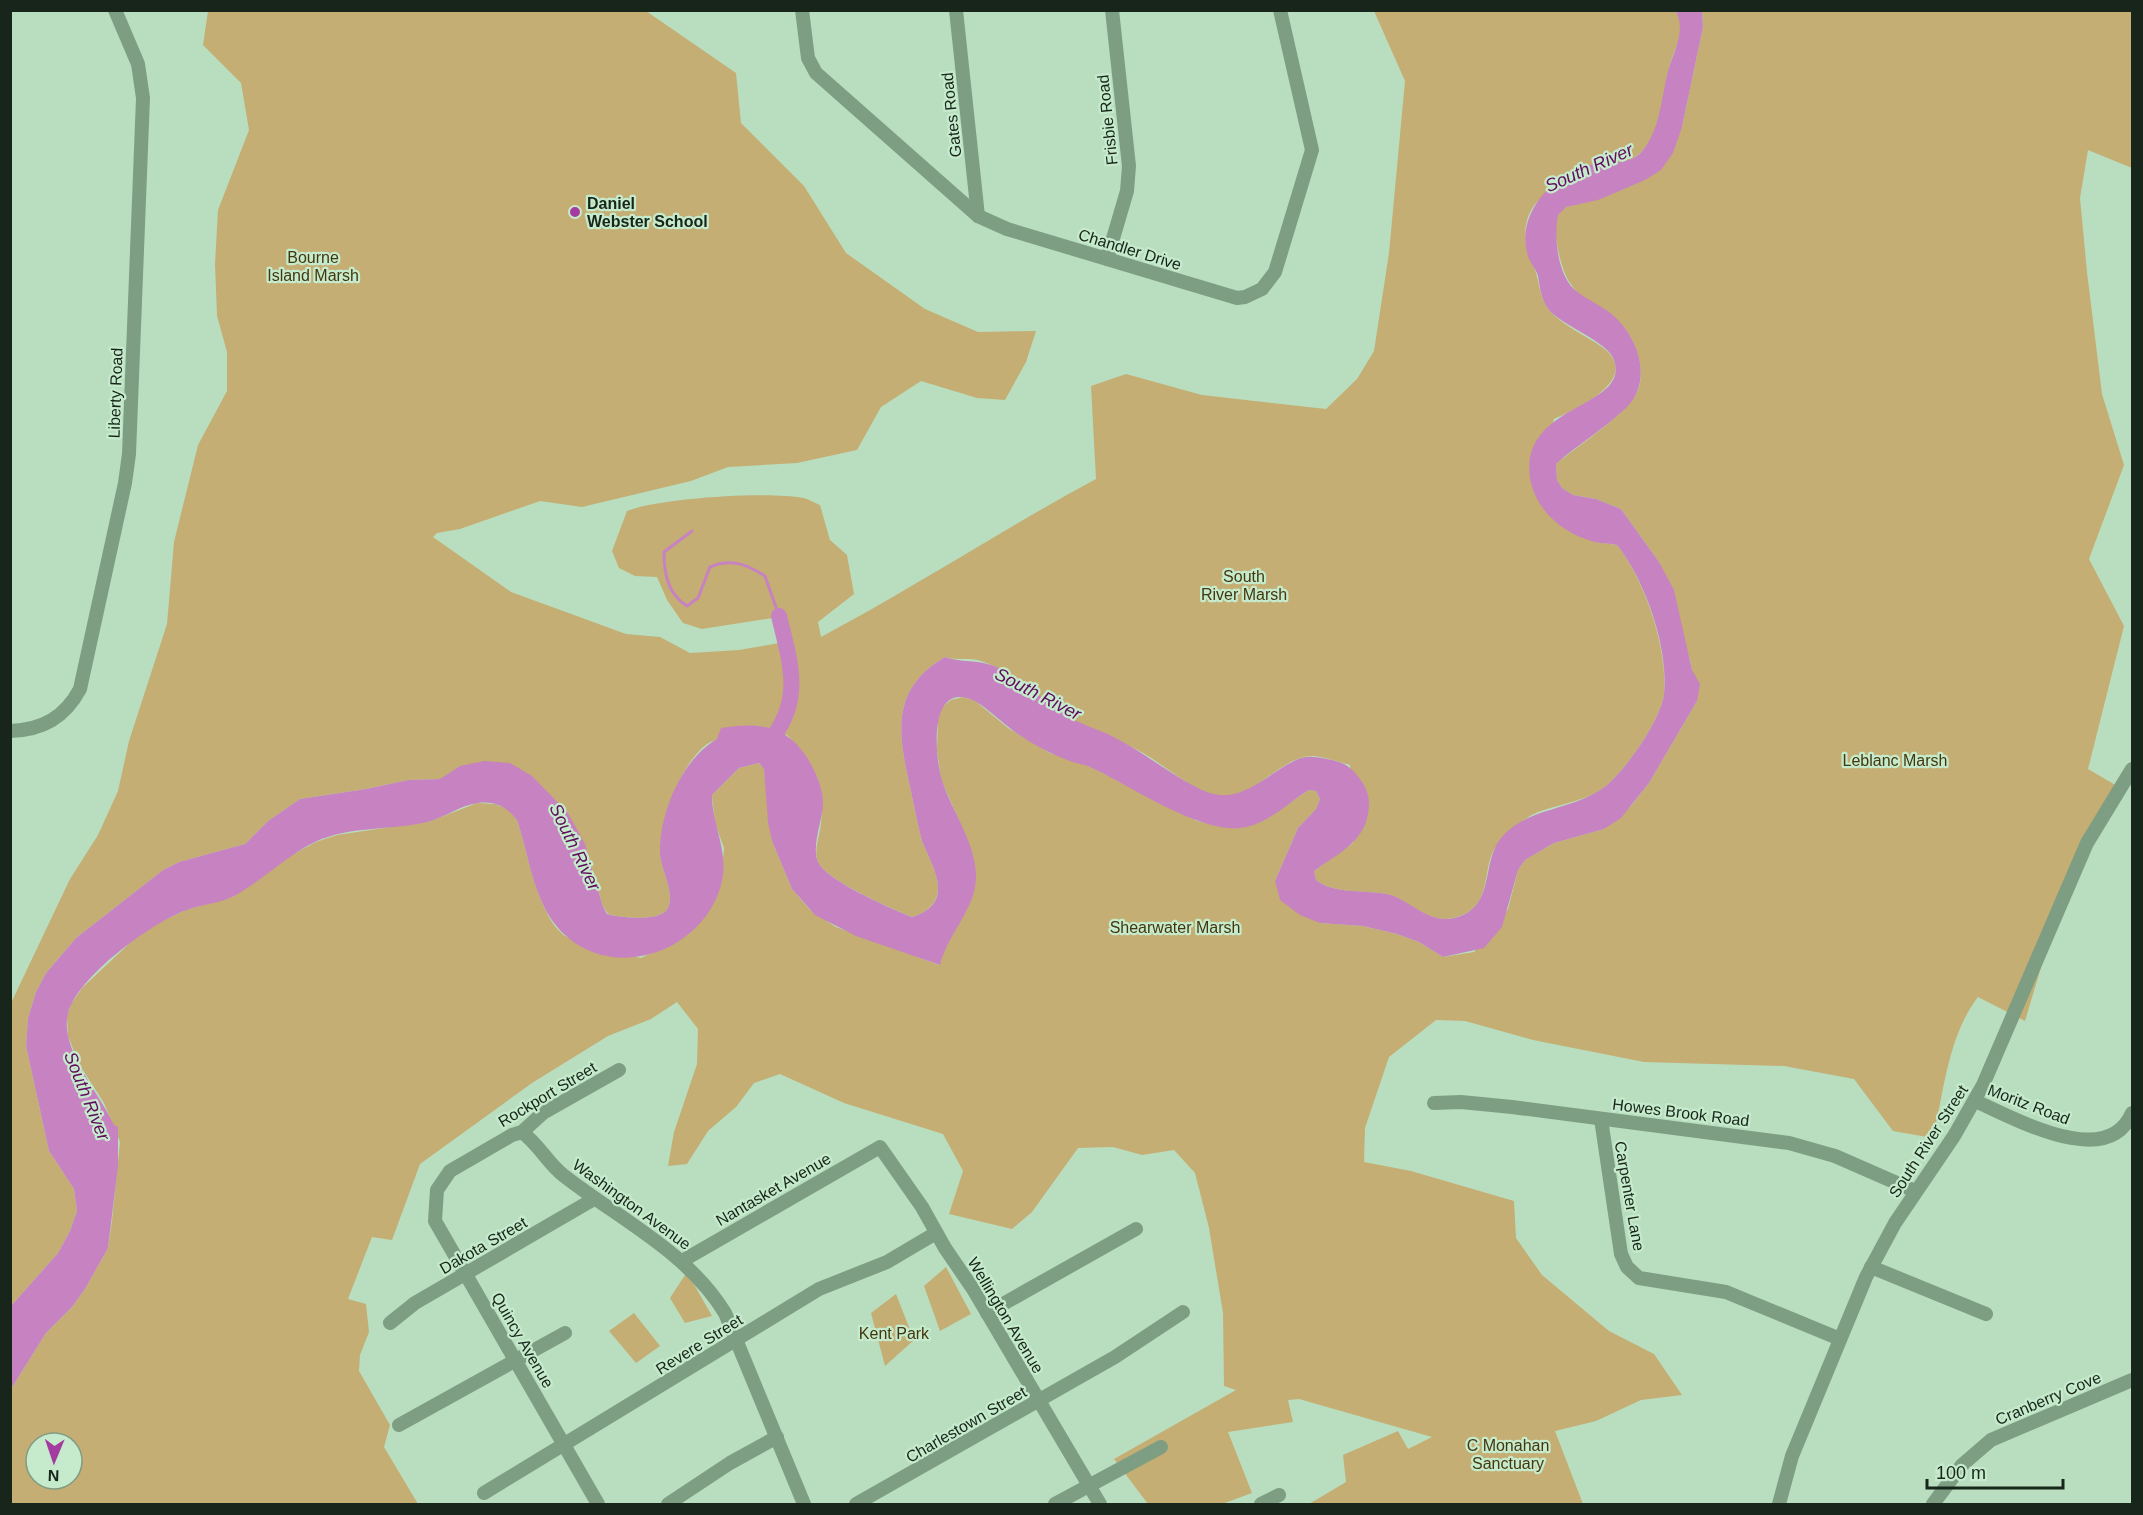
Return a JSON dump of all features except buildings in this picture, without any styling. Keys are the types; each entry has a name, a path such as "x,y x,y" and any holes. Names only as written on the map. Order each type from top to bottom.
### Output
{"street":[{"name":"Liberty Road","path":"10,731 28,730 50,723 72,704 80,689 125,483 129,454 143,98 138,64 116,10"},
{"name":"Chandler Drive","path":"802,10 808,58 816,73 978,216 1000,227 1237,298 1262,289 1271,279 1283,252 1312,150 1280,10"},
{"name":"Gates Road","path":"956,10 978,216"},
{"name":"Frisbie Road","path":"1107,259 1127,191 1130,166 1112,10"},
{"name":"South River Street","path":"1779,1504 1792,1456 1871,1267 1915,1191 1954,1136 1975,1101 2087,843 2133,769"},
{"name":"Rockport Street","path":"438,1189 445,1177 457,1165 512,1135 522,1132 543,1113 619,1070"},
{"name":"Howes Brook Road","path":"1434,1102 1461,1101 1789,1143 1836,1156 1915,1191"},
{"name":"Moritz Road","path":"1975,1101 2041,1130 2083,1139 2106,1138 2114,1134 2122,1129 2133,1113"},
{"name":"Carpenter Lane","path":"1601,1119 1621,1254 1632,1273 1649,1280 1726,1292 1840,1340"},
{"name":"Washington Avenue","path":"522,1132 543,1150 552,1166 594,1200 682,1261 717,1301 736,1340 804,1504"},
{"name":"Wellington Avenue","path":"880,1147 922,1207 1100,1504"},
{"name":"Nantasket Avenue","path":"682,1261 880,1147"},
{"name":"Quincy Avenue","path":"438,1189 435,1221 598,1504"},
{"name":"Dakota Street","path":"390,1323 415,1303 594,1200"},
{"path":"987,1314 1136,1229"},
{"name":"Revere Street","path":"484,1493 819,1289 887,1262 936,1233"},
{"path":"1871,1267 1986,1314"},
{"name":"Charlestown Street","path":"856,1504 1122,1353 1183,1312"},
{"path":"399,1425 565,1333"},
{"name":"Cranberry Cove","path":"1933,1504 1962,1465 1991,1440 2133,1380"},
{"path":"668,1504 730,1463 777,1437"},
{"path":"1055,1504 1161,1447"},
{"path":"1261,1504 1279,1495"}],"green space":[{"path":"208,11 646,11 736,73 741,123 804,186 846,253 925,309 978,332 1036,331 1026,362 1005,400 977,398 921,381 881,407 857,450 797,463 728,467 691,481 582,507 540,501 460,529 437,533 433,537 511,592 626,634 660,637 690,653 739,650 785,642 779,617 702,629 683,623 667,600 657,577 635,576 619,568 612,551 627,511 642,506 688,499 765,495 805,499 820,505 830,540 847,555 854,594 818,622 821,637 1096,479 1091,386 1126,374 1202,395 1326,409 1357,379 1374,351 1389,253 1405,81 1374,11 1676,11 1680,19 1681,30 1669,68 1659,117 1648,144 1633,158 1613,164 1561,188 1536,203 1528,217 1525,233 1526,248 1535,269 1545,305 1567,326 1602,347 1613,359 1616,370 1612,381 1603,391 1591,400 1554,419 1533,489 1541,502 1596,542 1617,545 1637,577 1652,616 1662,657 1664,694 1656,718 1631,759 1603,788 1584,798 1534,814 1513,829 1494,851 1482,895 1476,905 1467,913 1444,919 1428,915 1390,895 1332,888 1316,880 1314,871 1353,843 1350,765 1314,756 1301,758 1241,793 1228,796 1214,795 1187,782 1133,748 1075,721 1004,671 972,659 945,657 927,670 915,683 902,714 903,749 917,821 938,883 937,895 933,904 926,911 912,917 846,885 818,862 816,850 822,815 820,789 812,767 787,735 726,737 706,745 695,756 676,788 664,823 661,840 661,860 670,901 664,912 650,917 631,918 608,914 602,904 592,868 568,813 554,800 460,766 441,779 408,780 300,799 268,821 245,844 179,862 163,870 76,938 46,973 36,992 28,1018 26,1046 49,1151 74,1189 77,1211 70,1231 58,1253 11,1306 11,1003 70,879 98,835 118,791 129,741 167,624 174,542 198,445 227,391 227,352 217,316 215,264 218,210 249,130 241,83 203,45"},
{"path":"1702,11 2132,11 2132,168 2088,150 2080,198 2102,394 2124,465 2089,559 2124,626 2088,769 2124,790 2065,887 2025,1021 1978,997 1968,1012 1948,1064 1933,1138 1893,1131 1854,1079 1784,1066 1644,1062 1533,1040 1465,1021 1436,1020 1389,1057 1365,1128 1364,1162 1411,1171 1514,1201 1516,1238 1542,1275 1609,1331 1654,1354 1682,1395 1641,1400 1596,1421 1555,1431 1583,1504 1309,1504 1346,1482 1343,1455 1398,1431 1408,1449 1432,1437 1299,1399 1288,1400 1293,1422 1228,1432 1252,1493 1222,1504 1148,1504 1114,1459 1236,1390 1224,1386 1223,1313 1209,1228 1195,1173 1174,1150 1142,1155 1113,1147 1078,1148 1032,1212 1012,1229 949,1214 963,1171 943,1134 844,1103 780,1074 754,1083 736,1107 708,1131 687,1164 668,1166 674,1132 697,1064 698,1029 677,1002 651,1019 608,1036 532,1083 420,1164 392,1240 372,1237 348,1299 366,1304 369,1332 360,1355 359,1371 390,1425 384,1447 418,1504 11,1504 11,1389 46,1333 72,1307 85,1289 108,1248 112,1221 120,1142 104,1103 79,1064 68,1036 67,1016 71,1004 83,987 133,940 160,922 186,910 234,896 288,857 316,842 337,835 431,821 477,803 494,804 509,809 517,820 542,902 559,930 569,938 586,944 641,958 673,943 721,883 724,848 715,823 712,795 739,768 759,763 764,769 772,841 792,889 810,910 836,927 939,965 945,946 956,927 961,825 941,779 937,750 938,720 942,707 951,700 963,697 974,700 1008,728 1050,753 1091,767 1197,821 1232,828 1264,820 1309,790 1316,791 1320,799 1316,809 1298,828 1275,881 1320,923 1363,926 1397,934 1419,942 1443,957 1474,952 1508,909 1518,870 1525,860 1554,843 1604,829 1631,806 1649,783 1697,701 1690,660 1659,562 1621,509 1596,499 1573,495 1562,488 1557,480 1556,464 1624,409 1638,390 1641,374 1639,359 1626,330 1618,321 1579,294 1570,283 1560,259 1556,238 1559,213 1568,206 1579,203 1682,127 1703,27"},
{"name":"Kent Park","path":"946,1267 971,1314 940,1331 924,1286"},
{"path":"687,1272 712,1316 685,1323 670,1298"},
{"name":"Kent Park","path":"896,1294 914,1340 885,1366 871,1313"},
{"path":"634,1313 660,1346 636,1363 609,1331"}],"water":[{"name":"South River","path":"1676,11 1702,11 1703,27 1682,127 1673,153 1661,170 1645,180 1598,200 1566,207 1558,215 1556,232 1558,252 1566,279 1584,297 1609,312 1628,332 1639,357 1641,371 1640,384 1635,397 1626,408 1556,464 1557,480 1562,488 1573,495 1596,499 1621,509 1659,562 1674,590 1692,670 1700,684 1697,701 1649,783 1621,818 1604,829 1554,843 1525,860 1518,870 1502,927 1484,948 1443,957 1419,942 1397,934 1363,926 1320,923 1300,915 1280,900 1275,881 1298,828 1316,809 1320,799 1316,791 1309,790 1263,821 1246,827 1229,828 1210,824 1168,808 1089,767 1043,749 1018,734 976,702 956,697 947,702 941,712 937,741 939,770 965,832 976,873 973,896 940,965 856,936 815,915 792,889 772,841 768,822 764,769 759,763 739,768 712,795 722,850 723,873 721,885 710,910 693,930 672,945 648,955 623,958 598,954 574,942 554,923 536,887 517,820 500,806 478,803 431,821 329,837 294,854 236,895 184,911 134,940 99,969 74,1000 68,1014 69,1041 82,1071 114,1125 118,1127 118,1166 108,1248 85,1289 72,1307 46,1333 11,1389 11,1306 58,1253 70,1231 77,1211 74,1189 49,1151 26,1046 28,1018 36,992 46,973 76,938 163,870 179,862 245,844 268,821 300,799 408,780 440,779 460,766 484,761 510,763 532,776 568,813 585,844 607,914 630,918 649,917 664,912 670,902 669,888 660,854 661,838 668,805 683,773 704,748 717,739 721,728 763,727 786,735 796,743 817,776 823,803 816,848 818,862 846,886 912,917 926,911 933,904 936,900 938,883 917,821 903,749 902,714 915,683 927,670 945,657 986,663 1001,669 1071,718 1114,737 1192,785 1216,794 1228,795 1252,787 1304,757 1342,763 1353,771 1366,789 1369,799 1368,816 1362,830 1351,844 1314,871 1316,880 1323,885 1342,890 1391,895 1437,918 1454,918 1468,913 1477,904 1482,894 1491,858 1502,837 1524,820 1591,795 1612,781 1631,759 1649,731 1664,694 1665,676 1659,636 1645,595 1627,560 1617,545 1584,539 1555,521 1540,504 1531,483 1530,457 1539,437 1554,422 1606,389 1615,376 1614,360 1610,353 1594,340 1564,322 1546,306 1537,273 1528,256 1525,235 1527,222 1536,204 1559,180 1590,165 1630,159 1643,150 1656,124 1668,71 1678,41 1680,26"}],"waterway":[{"path":"692,531 664,552 668,583 675,596 687,606 698,598 710,567 725,563 738,564 765,576 779,616"},
{"path":"767,744 779,729 790,698 790,667 779,616"}],"place":[{"name":"Daniel Webster School","path":"575,212"}],"park label":[{"name":"Bourne Island Marsh","path":"313,266"},
{"name":"South River Marsh","path":"1244,585"},
{"name":"Leblanc Marsh","path":"1895,760"},
{"name":"Shearwater Marsh","path":"1175,927"},
{"name":"C Monahan Sanctuary","path":"1508,1454"}]}
